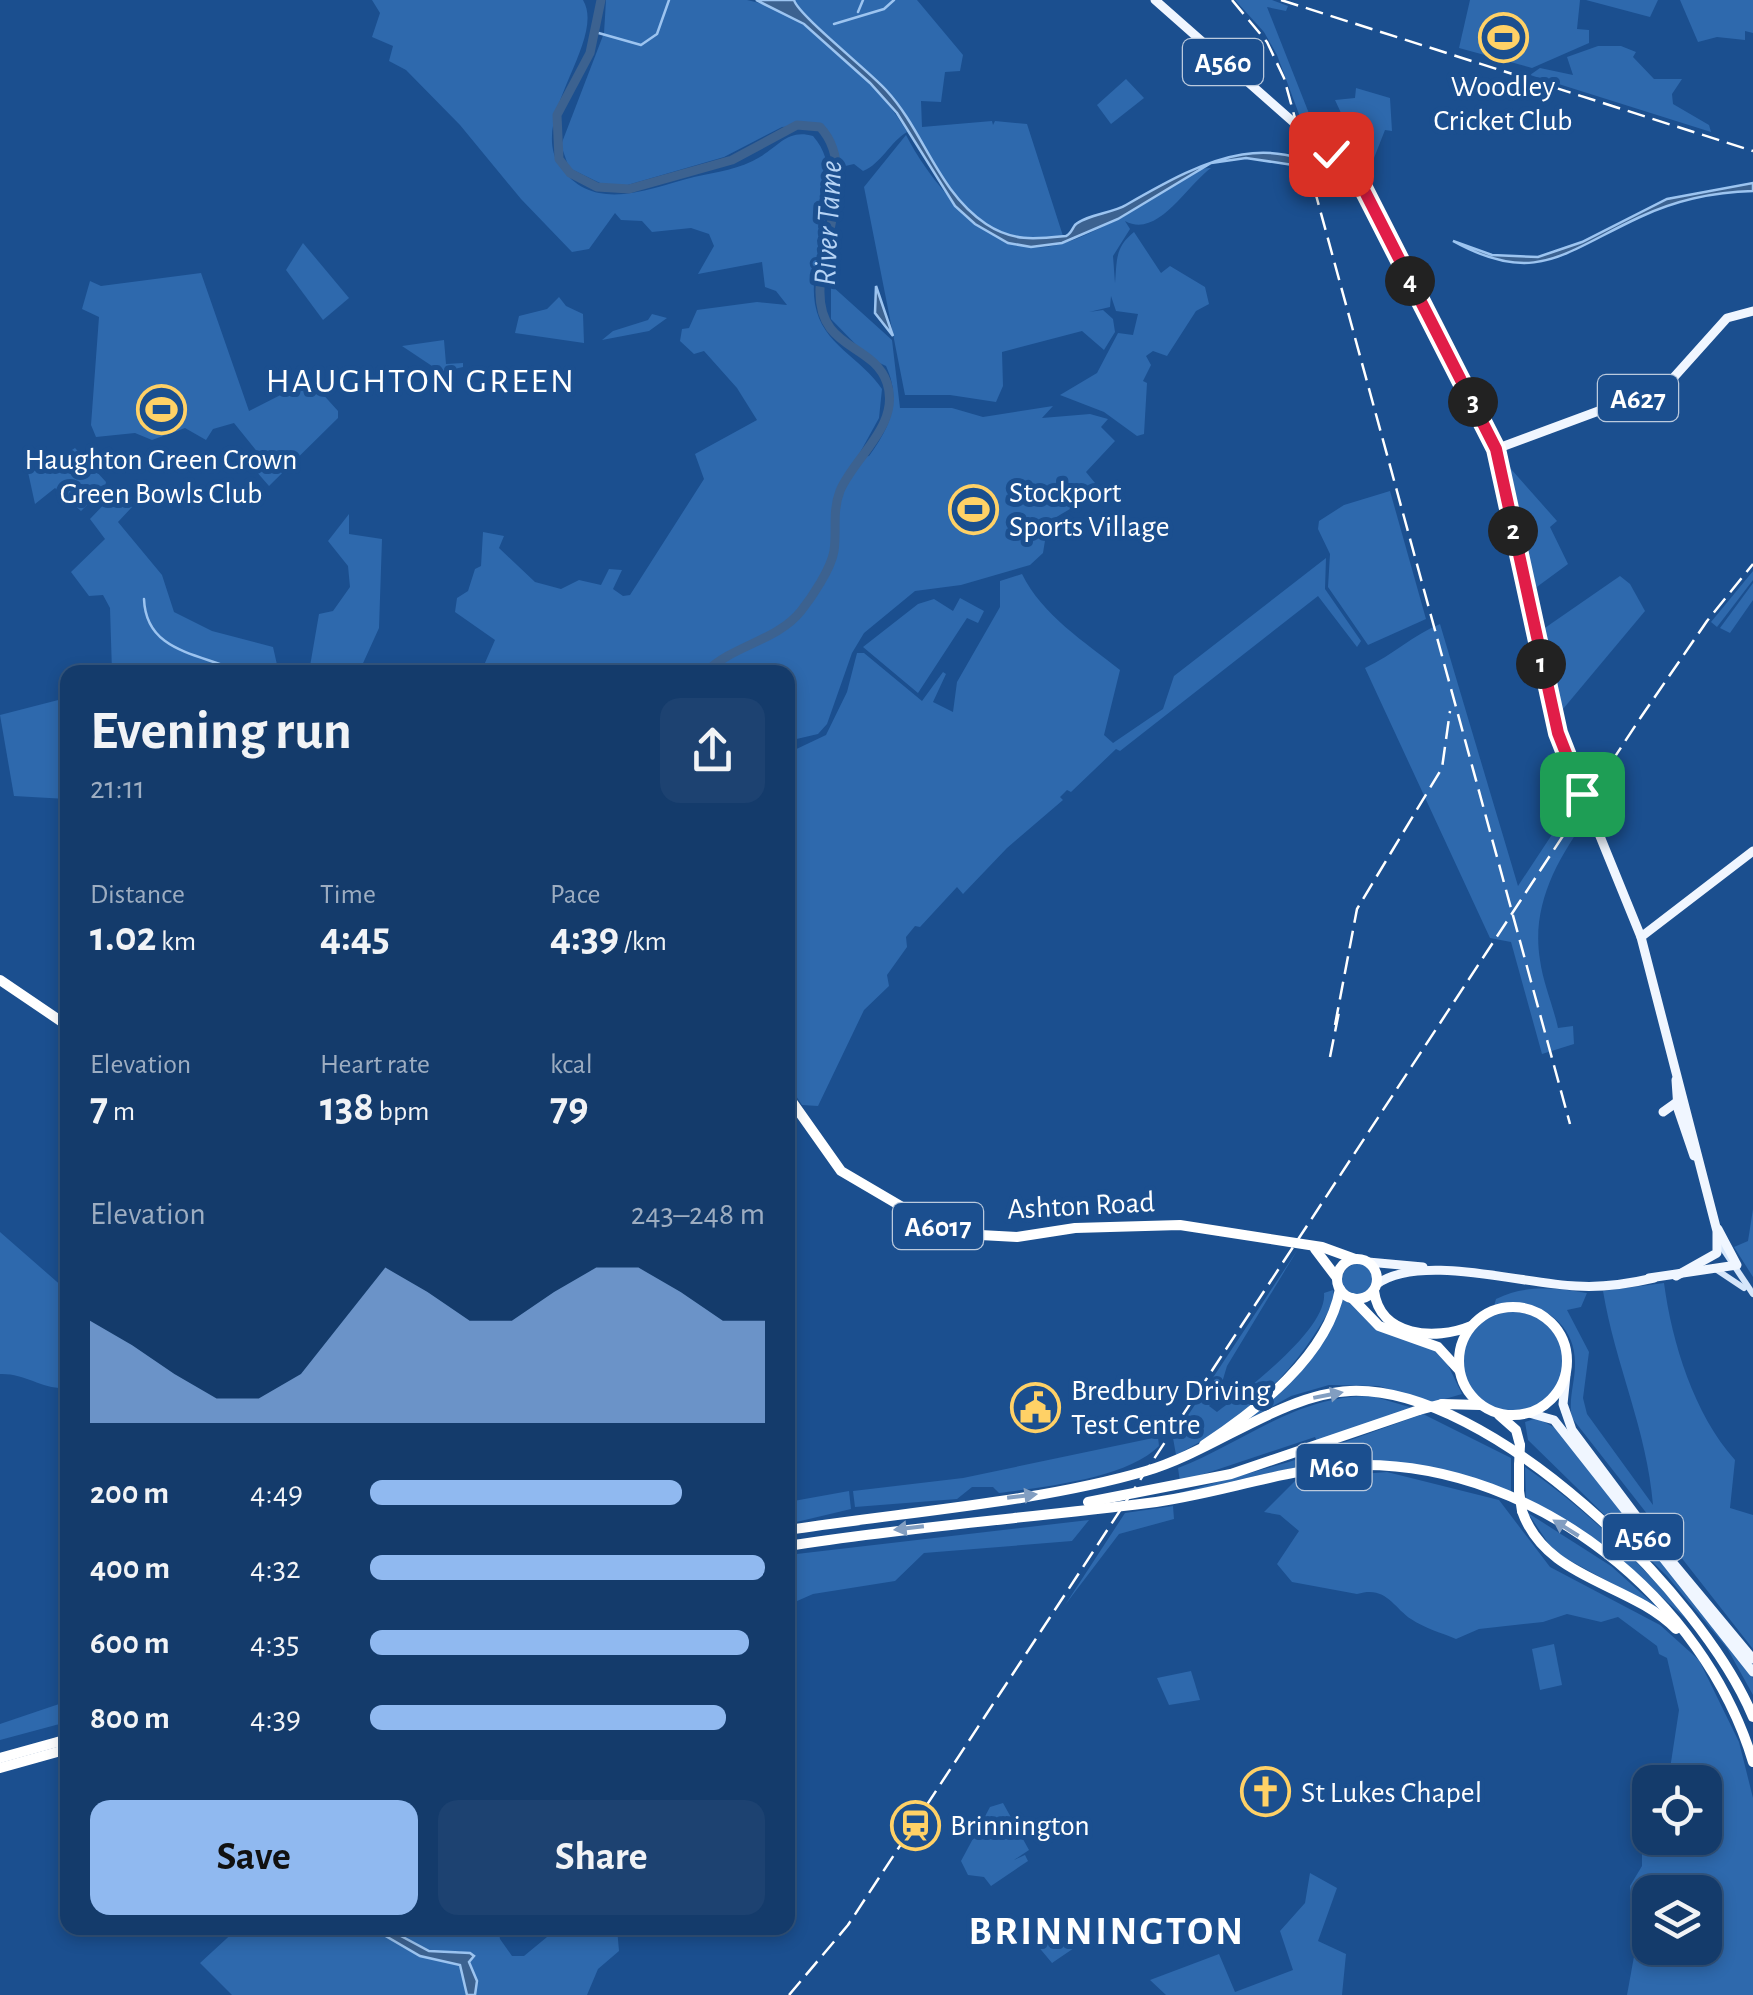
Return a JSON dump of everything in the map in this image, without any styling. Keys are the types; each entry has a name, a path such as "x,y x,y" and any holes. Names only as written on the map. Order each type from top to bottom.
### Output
{"highway":[{"path":"0,980 60,1021"},
{"name":"Ashton Road","path":"795,1106 841,1172 933,1225 962,1234 1017,1237 1075,1228 1180,1225 1310,1246 1355,1259"},
{"path":"1310,1246 1323,1254 1339,1284 1388,1331 1444,1351 1466,1388 1482,1405 1496,1412 1529,1413 1552,1399 1566,1375"},
{"path":"1339,1284 1341,1267 1355,1259 1368,1262"},
{"name":"A560","path":"1368,1262 1376,1272 1378,1310 1400,1328 1438,1334 1472,1326 1490,1312 1508,1306 1542,1314 1564,1340 1566,1375"},
{"name":"M60","path":"1178,1462 1241,1421 1278,1386 1328,1324 1339,1284"},
{"path":"1352,1298 1364,1298 1375,1287"},
{"path":"1459,1371 1460,1348 1472,1326"},
{"name":"M60","path":"795,1529 1070,1490 1178,1462 1299,1402 1325,1394 1390,1394 1444,1415 1540,1471 1640,1556 1722,1658 1753,1716"},
{"name":"M60","path":"795,1545 1189,1484 1292,1456 1419,1410 1442,1404 1482,1405"},
{"name":"M60","path":"1496,1412 1516,1430 1522,1512 1529,1529 1550,1555 1645,1603 1702,1653"},
{"name":"M60","path":"967,1520 1152,1503 1336,1466 1426,1471 1526,1504 1622,1567 1664,1606 1702,1653 1727,1695 1753,1762"},
{"path":"0,1758 60,1741"},
{"path":"0,1768 60,1751"}],"main road":[{"name":"A560","path":"1155,0 1359,180 1496,449 1560,741 1642,937 1716,1227 1733,1263"},
{"name":"A627","path":"1496,449 1666,386 1727,318 1753,311"},
{"path":"1642,937 1753,850"},
{"name":"A560","path":"1676,1072 1677,1102 1698,1162"},
{"path":"1662,1112 1677,1102"},
{"path":"1676,1276 1717,1253 1716,1227"},
{"path":"1368,1262 1592,1286 1716,1270 1733,1263"},
{"path":"1689,1270 1733,1263"},
{"path":"1733,1263 1753,1294"},
{"path":"1716,1270 1753,1294"},
{"path":"1375,1287 1399,1272 1440,1271"},
{"name":"A560","path":"1566,1375 1563,1404 1572,1430 1658,1545 1753,1659"},
{"name":"A560","path":"1529,1413 1554,1420 1753,1672"}],"shaded area":[{"path":"372,0 583,0 588,17 585,36 559,103 552,147 560,166 573,181 589,190 605,194 641,191 745,164 791,136 813,136 824,154 828,174 816,262 815,304 834,341 882,389 879,418 857,458 869,456 883,435 893,391 886,366 869,358 831,319 831,285 892,340 900,408 952,408 983,417 1053,406 1042,418 1090,414 1108,419 1101,427 1115,441 1086,472 1095,483 1087,500 1077,500 1075,506 1048,522 1043,553 1030,565 961,585 915,591 864,633 852,653 827,724 818,734 795,739 795,665 484,665 495,640 455,612 457,598 468,591 475,569 481,566 483,532 504,536 499,548 535,582 561,589 579,580 601,585 609,569 622,570 613,589 623,596 630,595 704,479 695,454 757,420 737,388 704,351 694,354 680,341 682,329 689,328 697,310 757,302 787,305 776,291 765,287 762,262 698,274 714,246 709,234 691,228 652,232 642,221 621,220 615,213 589,249 572,252 521,199 460,125 406,70 389,61 393,46 372,37 380,13"},
{"path":"606,0 747,0 769,7 792,18 838,51 878,92 907,132 863,171 854,164 841,167 826,132 813,125 782,127 724,157 624,186 600,183 569,168 561,145 604,33"},
{"path":"756,0 794,0 808,18 886,90 955,195 986,224 1006,234 1035,238 1066,236 1085,219 1120,208 1210,163 1118,219 1062,243 1031,247 1008,243 975,224 955,206 897,113 870,83 804,24"},
{"path":"794,0 917,0 963,55 960,71 945,72 941,102 921,101 922,127 992,121 993,125 995,121 1027,124 1063,236 1011,236 991,227 965,207 938,173 890,97 868,72 806,18"},
{"path":"1235,0 1272,0 1288,6 1286,11 1267,7 1310,116 1303,125 1277,55 1264,32"},
{"name":"Woodley Cricket Club","path":"1470,0 1580,0 1577,29 1589,30 1589,43 1532,68 1459,48"},
{"path":"1586,0 1658,0 1650,17"},
{"path":"1680,0 1753,0 1753,33 1745,31 1745,40 1717,37 1698,42"},
{"path":"1598,46 1621,46 1636,52 1633,57 1654,79 1682,79 1672,94 1673,104 1709,125 1711,132 1530,75 1540,68 1573,75 1567,57"},
{"path":"1126,79 1144,98 1111,124 1097,105"},
{"path":"1356,88 1390,98 1392,131 1385,130 1374,158 1354,150 1359,132 1347,126 1335,100 1355,98"},
{"path":"906,135 939,185 968,216 1002,239 1030,247 1051,246 1081,237 1124,217 1179,179 1211,168 1160,217 1137,225 1125,221 1130,229 1113,256 1115,283 1120,249 1134,232 1161,273 1170,266 1205,287 1209,304 1196,311 1167,356 1153,351 1146,356 1151,365 1143,381 1147,383 1144,434 1137,436 1104,412 1060,395 1097,373 1118,333 1133,335 1138,314 1116,311 1111,296 1110,307 1089,312 1103,310 1113,319 1115,332 1104,350 1082,331 1002,352 1003,386 996,402 950,395 905,395 864,187"},
{"path":"1309,152 1341,168 1363,196 1311,163"},
{"path":"1242,154 1300,158 1360,194 1293,165 1246,158 1212,163"},
{"path":"1753,183 1753,191 1695,198 1667,206 1569,252 1529,263 1482,255 1453,241 1492,255 1538,257 1582,242 1667,199"},
{"path":"303,243 349,298 323,320 286,270"},
{"path":"201,273 249,411 310,380 338,411 338,418 269,486 249,463 259,454 234,423 213,429 206,440 185,428 152,440 135,433 96,437 91,425 99,317 82,309 90,281 101,286"},
{"path":"876,286 893,336 875,313"},
{"path":"559,297 566,306 583,314 584,343 515,333 519,316 547,309"},
{"path":"652,314 667,318 649,331 602,340 613,331 648,320"},
{"path":"444,340 446,364 463,363 463,367 441,372 402,346"},
{"path":"75,448 106,482 105,487 81,511 55,488 35,504 28,472 43,469"},
{"path":"1511,469 1557,521 1550,527 1568,564 1530,592 1505,472"},
{"path":"1390,491 1426,619 1368,645 1328,587 1330,554 1318,529 1319,521 1344,505"},
{"path":"112,496 132,507 118,522 162,575 174,612 212,631 273,647 277,665 112,665 110,608 103,595 89,596 71,572 105,539 90,519"},
{"path":"349,514 349,534 382,539 379,628 362,665 310,665 319,614 333,611 350,587 348,566 328,541"},
{"path":"1326,558 1325,589 1361,641 1357,647 1318,596 1120,751 1116,749 1071,792 1067,790 1060,797 1063,800 1007,848 963,894 957,887 920,927 915,926 906,937 907,947 887,975 889,986 864,1010 818,1106 802,1105 795,1094 795,750 826,735 847,692 857,653 864,653 922,701 943,672 946,674 933,702 953,712 957,682 1000,607 1000,581 1022,574 1053,615 1120,670 1104,735 1113,743 1163,709 1174,676"},
{"path":"1753,571 1753,580 1717,627 1711,622"},
{"path":"1620,576 1630,584 1645,611 1558,715 1539,632"},
{"path":"1753,583 1753,600 1730,633 1720,628"},
{"path":"960,598 984,611 978,623 967,618 918,693 863,647 918,604 934,599 953,611"},
{"path":"1440,624 1518,886 1576,798 1588,817 1557,866 1539,921 1540,960 1546,986 1558,1028 1573,1026 1574,1044 1542,1054 1511,942 1490,938 1365,668"},
{"path":"60,700 60,799 14,796 0,715"},
{"path":"1753,1209 1753,1277 1734,1247 1748,1241"},
{"path":"0,1232 60,1284 60,1388 0,1374"},
{"path":"1298,1249 1227,1366 1221,1386 1224,1389 1209,1406 1217,1412 1282,1358 1313,1324 1322,1308 1324,1293 1333,1290 1335,1299 1321,1325 1288,1370 1248,1409 1176,1455 1173,1438"},
{"path":"1358,1264 1370,1268 1374,1280 1370,1292 1358,1296 1346,1292 1342,1280 1346,1268"},
{"path":"1664,1283 1687,1377 1708,1421 1735,1460 1730,1508 1753,1515 1753,1649 1572,1418 1573,1348 1560,1323 1537,1308 1494,1306 1496,1299 1530,1289 1587,1293 1581,1307 1567,1310 1589,1352 1583,1398 1587,1414 1653,1505 1644,1450 1603,1291"},
{"path":"1342,1299 1357,1307 1378,1330 1434,1350 1446,1361 1462,1394 1431,1403 1379,1386 1329,1385 1291,1396 1246,1421 1277,1392"},
{"path":"1513,1312 1541,1320 1555,1334 1563,1362 1555,1390 1541,1404 1513,1412 1485,1404 1471,1390 1463,1362 1471,1334 1485,1320"},
{"path":"1372,1396 1416,1409 1319,1446 1315,1437 1180,1482 1178,1468 1295,1411 1319,1403"},
{"path":"1423,1414 1511,1458 1511,1493 1426,1467 1349,1461 1286,1470 1161,1498 1289,1462"},
{"path":"1537,1418 1559,1430 1738,1655 1753,1678 1753,1695 1727,1648 1667,1576 1528,1440 1525,1422"},
{"path":"1158,1437 1159,1446 1145,1457 1084,1479 999,1493 993,1487 972,1487 957,1499 855,1507 853,1491 963,1478"},
{"path":"1525,1467 1616,1542 1696,1628 1611,1551 1526,1500"},
{"path":"1387,1472 1499,1500 1550,1567 1660,1625 1699,1660 1739,1742 1753,1798 1753,1995 1627,1995 1632,1965 1722,1965 1722,1875 1637,1875 1642,1855 1722,1855 1722,1765 1671,1765 1679,1710 1667,1658 1659,1654 1657,1646 1618,1617 1601,1622 1567,1614 1543,1622 1479,1629 1456,1639 1416,1622 1375,1592 1357,1594 1292,1582 1277,1564 1299,1531 1280,1515 1264,1512 1297,1479"},
{"path":"849,1491 851,1509 795,1522 795,1501"},
{"path":"1173,1506 1174,1519 1119,1534 1065,1605 1125,1513"},
{"path":"1528,1513 1611,1566 1659,1609 1554,1552"},
{"path":"1089,1520 1072,1541 924,1553 895,1581 813,1594 795,1602 795,1554"},
{"path":"1554,1644 1562,1685 1540,1690 1532,1649"},
{"path":"1191,1671 1200,1700 1169,1705 1157,1678"},
{"path":"60,1704 60,1724 0,1740 0,1724"},
{"path":"1003,1803 1029,1850 1014,1860 1025,1855 1028,1861 991,1886 984,1877 968,1875 961,1861 990,1807"},
{"path":"1310,1873 1337,1888 1318,1941 1346,1954 1342,1995 1166,1995 1150,1980 1219,1954 1235,1992 1293,1970 1280,1931 1305,1903"},
{"path":"1056,1921 1067,1946 1077,1946 1052,1963 1032,1939"},
{"path":"230,1935 384,1935 420,1956 460,1965 467,1995 232,1995 200,1963"},
{"path":"384,1935 399,1935 429,1951 470,1953 474,1956 469,1962 477,1981 475,1995 467,1995 460,1965 420,1956"},
{"path":"399,1935 499,1935 512,1956 524,1956 547,1935 618,1935 619,1951 598,1969 587,1995 475,1995 474,1972 460,1951 429,1951"}],"waterway":[{"name":"River Tame","path":"601,0 590,53 557,115 559,159 570,173 597,187 629,189 732,160 797,125 820,127 831,144 837,183 822,270 822,309 837,335 880,370 890,398 882,427 840,491 832,558 810,598 780,629 715,665"},
{"path":"595,32 641,45 657,34 669,0"},
{"path":"858,12 863,0"},
{"path":"834,24 884,9 894,0"},
{"path":"144,599 147,617 165,641 221,665"}],"railway":[{"path":"1232,0 1267,42 1284,78 1570,1124"},
{"path":"1281,0 1753,151"},
{"path":"789,1995 848,1925 1641,717 1707,621 1753,564"},
{"path":"1335,1025 1357,909 1442,768 1450,711"},
{"path":"1330,1057 1339,1012"}],"place":[{"name":"Woodley Cricket Club","path":"1503,37"},
{"name":"Haughton Green Crown Green Bowls Club","path":"161,410"},
{"name":"Stockport Sports Village","path":"974,509"},
{"name":"Bredbury Driving Test Centre","path":"1036,1407"},
{"name":"St Lukes Chapel","path":"1266,1792"},
{"name":"Brinnington","path":"915,1825"}],"district":[{"name":"HAUGHTON GREEN","path":"421,380"},
{"name":"BRINNINGTON","path":"1107,1930"}],"route":[{"path":"1331,154 1359,180 1432,328 1486,423 1496,449 1558,733 1582,794"}]}
